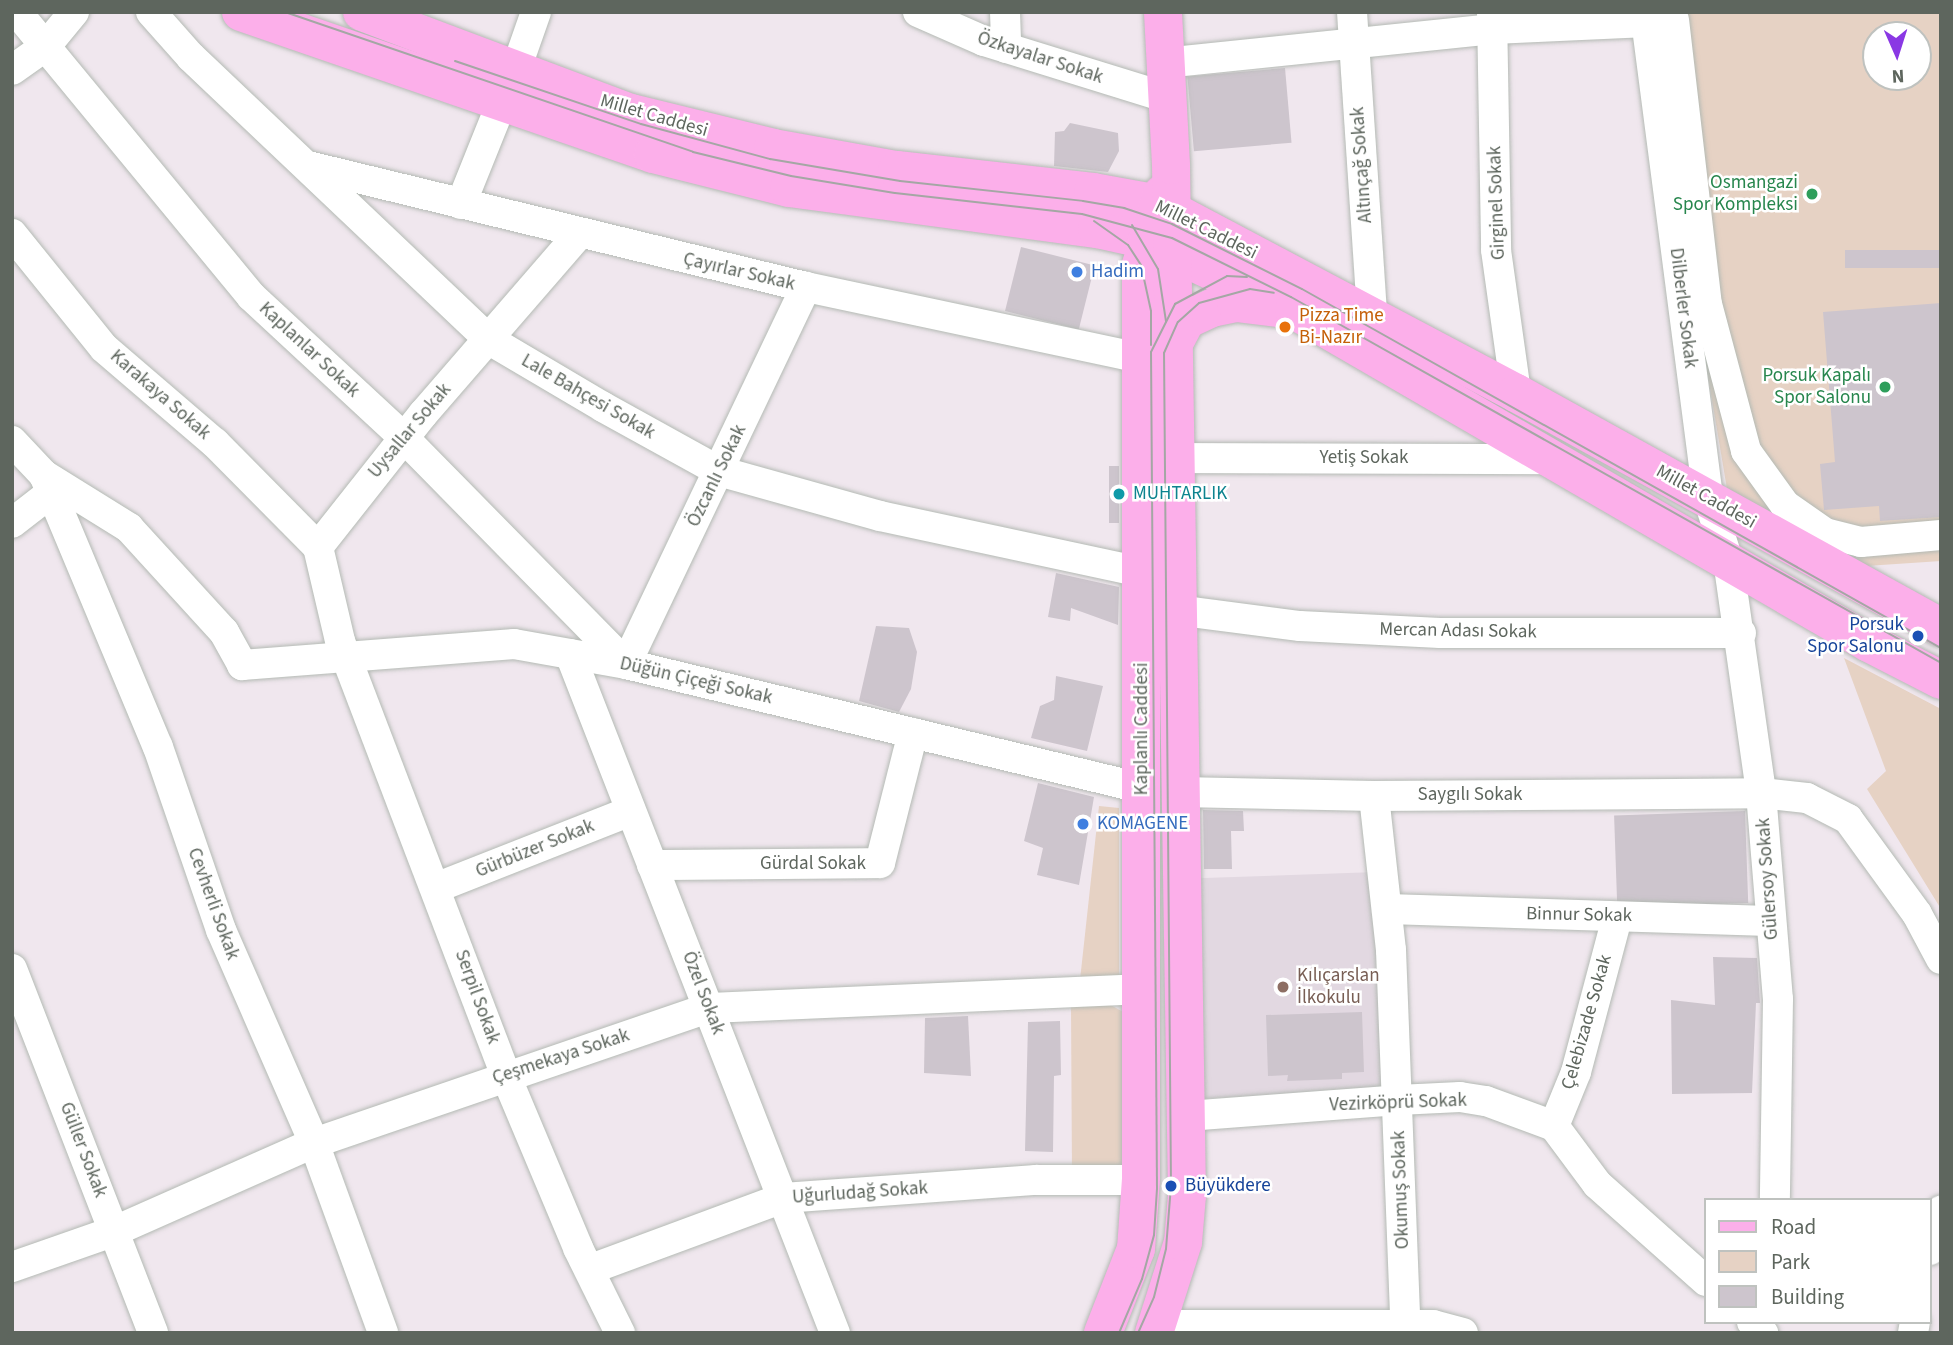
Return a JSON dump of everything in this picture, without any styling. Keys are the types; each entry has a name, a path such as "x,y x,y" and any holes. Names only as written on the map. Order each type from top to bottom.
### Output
{"main road":[{"name":"Millet Caddesi","path":"241,12 509,87 631,113 773,148 897,170 1093,192 1165,207 1516,393 1941,628"},
{"name":"Millet Caddesi","path":"362,12 509,87 653,154 789,188 1097,229 1160,245 1294,310 1941,680"},
{"name":"Kaplanlı Caddesi","path":"1156,1329 1183,1242 1187,1116 1175,458 1162,355 1141,265 1160,245 1171,165 1163,12"},
{"name":"Millet Caddesi","path":"1162,355 1186,320 1212,308 1236,303 1294,310"},
{"name":"Kaplanlı Caddesi","path":"1103,1333 1136,1249 1141,1180 1142,572 1162,355"}],"street":[{"name":"Kaplanlar Sokak","path":"18,12 251,296 403,438 626,664"},
{"path":"12,70 46,47 74,12"},
{"name":"Lale Bahçesi Sokak","path":"150,12 191,57 488,339 719,471 880,516 1142,572"},
{"path":"461,204 509,87 536,12"},
{"name":"Özkayalar Sokak","path":"918,12 1006,48 1165,80"},
{"path":"1005,12 1006,48"},
{"name":"Altınçağ Sokak","path":"1352,12 1373,317"},
{"path":"1165,80 1353,44 1493,21 1659,17 1707,303 1746,451 1785,505 1825,533 1861,542 1941,536"},
{"name":"Dilberler Sokak","path":"1659,17 1707,498 1728,560"},
{"name":"Girginel Sokak","path":"1493,21 1496,250 1516,393"},
{"name":"Çayırlar Sokak","path":"308,166 806,288 1162,355"},
{"name":"Karakaya Sokak","path":"12,234 104,348 215,443 318,547"},
{"name":"Uysallar Sokak","path":"318,547 403,438 579,234"},
{"name":"Özcanlı Sokak","path":"626,664 806,288"},
{"path":"12,441 48,484 12,523"},
{"name":"Yetiş Sokak","path":"1175,458 1554,459"},
{"name":"Düğün Çiçeği Sokak","path":"48,484 129,528 224,632 242,665 514,644 626,664 1141,788"},
{"name":"Cevherli Sokak","path":"48,484 158,747 221,930 314,1143 383,1333"},
{"path":"318,547 346,656"},
{"name":"Gülersoy Sokak","path":"1728,560 1741,633 1761,793 1778,999 1775,1198"},
{"name":"Mercan Adası Sokak","path":"1176,610 1300,626 1440,633 1741,633"},
{"name":"Özel Sokak","path":"570,654 835,1333"},
{"name":"Serpil Sokak","path":"346,656 438,887 505,1074 620,1333"},
{"name":"Gürdal Sokak","path":"652,865 880,863 913,733"},
{"name":"Saygılı Sokak","path":"1180,792 1374,796 1761,793 1807,798 1848,819 1917,914 1941,958"},
{"name":"Okumuş Sokak","path":"1374,796 1387,909 1398,1100 1405,1329"},
{"name":"Gürbüzer Sokak","path":"438,887 631,811"},
{"name":"Binnur Sokak","path":"1387,909 1617,918 1683,915 1770,921"},
{"name":"Çelebizade Sokak","path":"1553,1126 1576,1072 1617,918"},
{"name":"Güller Sokak","path":"12,969 153,1333"},
{"name":"Çeşmekaya Sokak","path":"12,1267 115,1231 314,1143 505,1074 708,1009 1141,989"},
{"name":"Vezirköprü Sokak","path":"1187,1116 1460,1097 1486,1101 1553,1126"},
{"path":"1553,1126 1597,1184 1704,1280"},
{"name":"Uğurludağ Sokak","path":"591,1269 783,1198 1036,1180 1141,1180"},
{"path":"1932,1243 1941,1212"},
{"path":"1156,1329 1405,1329 1433,1325 1463,1333"}],"shaded area":[{"name":"Kılıçarslan İlkokulu","path":"1376,872 1384,1092 1189,1099 1181,879"}],"green space":[{"name":"Osmangazi Spor Kompleksi","path":"1663,12 1941,12 1941,561 1866,566 1727,489 1697,311"},
{"path":"1844,658 1941,709 1941,909 1867,789 1886,771"},
{"path":"1099,806 1119,808 1119,985 1080,980"},
{"path":"1095,996 1123,1012 1128,1180 1072,1180 1071,1005"}],"building":[{"path":"1285,68 1292,143 1194,151 1187,77"},
{"path":"1070,123 1118,133 1119,151 1108,172 1054,166 1055,132 1064,131"},
{"path":"1021,247 1095,265 1079,329 1005,311"},
{"path":"1845,250 1941,250 1941,268 1845,268"},
{"name":"Porsuk Kapalı Spor Salonu","path":"1941,303 1941,517 1880,521 1879,506 1824,510 1820,464 1835,462 1823,312"},
{"path":"1109,466 1119,466 1119,523 1109,523"},
{"path":"1056,573 1119,587 1118,625 1071,608 1070,621 1048,617"},
{"path":"876,626 909,628 917,652 911,689 899,712 859,701"},
{"path":"1056,676 1103,686 1087,751 1031,738 1040,706 1054,700"},
{"path":"1038,783 1094,797 1079,885 1037,875 1043,848 1024,841"},
{"path":"1203,810 1243,811 1244,831 1231,831 1232,869 1204,869"},
{"path":"1745,811 1748,903 1617,908 1614,816"},
{"path":"1713,957 1757,958 1760,1003 1756,1003 1752,1093 1672,1094 1671,1000 1715,1005"},
{"path":"1362,1012 1364,1072 1342,1073 1342,1079 1287,1081 1288,1075 1268,1076 1266,1015"},
{"path":"968,1016 971,1076 924,1073 925,1018"},
{"path":"1060,1021 1061,1075 1054,1076 1053,1152 1025,1151 1028,1022"}],"tram line":[{"path":"285,12 693,152 791,176 895,193 1082,214 1172,238 1291,297 1941,663"},
{"path":"455,61 641,124 770,159 900,181 1083,201 1124,208 1172,224 1302,289 1941,648"},
{"path":"1094,221 1128,245 1141,265 1151,311 1151,345"},
{"path":"1132,225 1158,269 1166,321"},
{"path":"1119,1333 1142,1279 1154,1235 1157,1189 1151,352 1175,304 1227,276 1247,277"},
{"path":"1138,1333 1154,1297 1166,1249 1171,1186 1164,353 1178,322 1199,303 1250,289 1274,293"}],"place":[{"name":"Osmangazi Spor Kompleksi","path":"1812,194"},
{"name":"Hadim","path":"1077,272"},
{"name":"Pizza Time Bi-Nazır","path":"1285,327"},
{"name":"Porsuk Kapalı Spor Salonu","path":"1885,387"},
{"name":"MUHTARLIK","path":"1119,494"},
{"name":"Porsuk Spor Salonu","path":"1918,636"},
{"name":"KOMAGENE","path":"1083,824"},
{"name":"Kılıçarslan İlkokulu","path":"1283,987"},
{"name":"Büyükdere","path":"1171,1186"}]}
